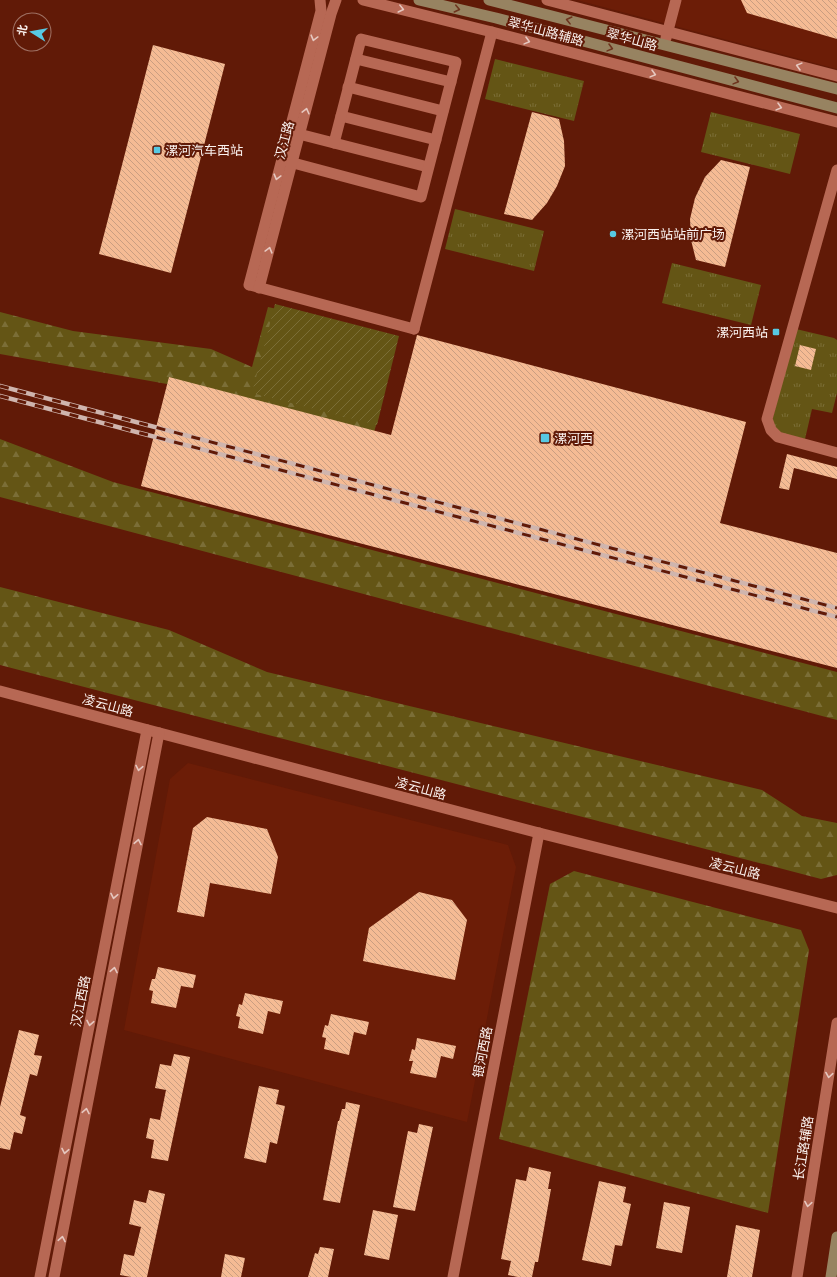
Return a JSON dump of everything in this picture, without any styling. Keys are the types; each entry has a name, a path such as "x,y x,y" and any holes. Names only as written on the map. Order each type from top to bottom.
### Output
{"main road":[{"name":"翠华山路","path":"419,0 496,18 837,108"},
{"name":"翠华山路","path":"489,0 837,89"},
{"path":"831,1277 837,1237"}],"street":[{"name":"汉江路","path":"320,0 321,11 294,133 254,286 414,329 492,32"},
{"name":"汉江路","path":"294,133 336,0"},
{"name":"翠华山路辅路","path":"363,0 837,122"},
{"path":"546,0 837,76"},
{"path":"664,44 676,0"},
{"path":"287,161 420,197 456,62 361,39 334,143"},
{"path":"356,59 451,82"},
{"path":"348,87 443,110"},
{"path":"341,116 436,140"},
{"path":"294,133 428,168"},
{"path":"837,170 835,184 767,419 771,430 778,437 837,453"},
{"name":"凌云山路","path":"0,691 539,833 837,908"},
{"name":"汉江西路","path":"40,1277 147,730"},
{"name":"汉江西路","path":"54,1277 160,733"},
{"name":"银河西路","path":"453,1277 539,833"},
{"name":"长江路辅路","path":"796,1277 837,1023"}],"shaded area":[{"path":"577,0 837,0 837,69"},
{"path":"188,763 508,845 516,867 467,1122 124,1030 170,779"}],"green space":[{"path":"495,59 584,81 574,121 485,99"},
{"path":"711,112 800,134 790,174 701,152"},
{"path":"455,209 544,231 534,271 445,249"},
{"path":"672,263 761,285 751,325 662,303"},
{"path":"275,304 399,336 377,425 252,393"},
{"path":"268,307 330,321 380,411 373,436 217,393 0,354 0,312 73,331 211,349 252,367"},
{"path":"796,329 837,340 837,393 832,413 812,409 805,439 781,433 774,429 772,421"},
{"path":"0,439 113,482 837,672 837,720 0,497"},
{"path":"0,587 169,630 267,672 762,790 802,816 837,823 837,875 821,879 0,665"},
{"path":"574,871 801,930 809,950 768,1213 499,1139 550,884"}],"building":[{"path":"741,0 837,0 837,39 747,13"},
{"path":"153,45 225,64 171,273 99,254"},
{"path":"532,112 559,119 564,141 565,166 557,186 547,203 532,220 504,214"},
{"path":"721,160 750,167 725,267 696,260 691,240 690,219 695,198 705,177"},
{"name":"漯河西","path":"417,335 746,422 720,523 837,553 837,668 141,486 169,377 391,435"},
{"path":"800,345 816,349 811,370 795,366"},
{"path":"787,454 837,467 837,479 794,468 789,490 779,488"},
{"path":"207,817 267,829 278,857 271,894 210,883 204,917 177,912 193,828"},
{"path":"419,892 452,900 467,920 455,980 363,961 369,928"},
{"path":"158,967 196,975 193,988 181,986 176,1008 151,1003 153,991 149,990 152,979 155,979"},
{"path":"245,993 283,1001 280,1014 268,1011 263,1034 238,1028 240,1017 236,1016 239,1004 242,1005"},
{"path":"331,1014 369,1022 366,1035 354,1032 349,1055 324,1049 326,1038 322,1037 325,1025 328,1026"},
{"path":"19,1030 39,1035 34,1055 42,1056 37,1076 30,1074 20,1115 26,1117 22,1134 14,1132 10,1150 0,1148 0,1107"},
{"path":"417,1038 456,1046 453,1059 441,1056 436,1078 410,1073 413,1061 409,1061 412,1049 415,1050"},
{"path":"174,1054 190,1057 168,1161 151,1158 154,1140 146,1138 150,1118 160,1120 166,1090 155,1088 160,1064 171,1066"},
{"path":"259,1086 279,1090 276,1104 285,1106 277,1144 270,1142 266,1163 244,1158"},
{"path":"346,1102 360,1105 340,1203 323,1200 338,1121 342,1109 345,1109"},
{"path":"419,1124 433,1127 415,1211 393,1207 408,1131 417,1133"},
{"path":"529,1167 551,1172 548,1189 551,1189 538,1262 535,1262 532,1277 518,1277 508,1275 511,1261 501,1259 516,1179 526,1181"},
{"path":"599,1181 626,1187 623,1202 631,1204 622,1246 615,1245 611,1266 582,1260"},
{"path":"149,1190 165,1194 147,1277 120,1275 124,1254 134,1256 141,1227 129,1224 134,1200 146,1203"},
{"path":"664,1202 690,1207 682,1253 656,1248"},
{"path":"373,1210 398,1215 389,1260 364,1255"},
{"path":"736,1225 760,1230 752,1277 727,1277"},
{"path":"320,1247 334,1249 328,1277 308,1277 315,1253 318,1254"},
{"path":"225,1254 245,1258 241,1277 221,1277"}],"railway":[{"path":"0,386 837,608"},
{"path":"0,396 837,617"}],"place":[{"name":"漯河汽车西站","path":"157,150"},
{"name":"漯河西站站前广场","path":"613,234"},
{"name":"漯河西站","path":"776,332"},
{"name":"漯河西","path":"545,438"}]}
